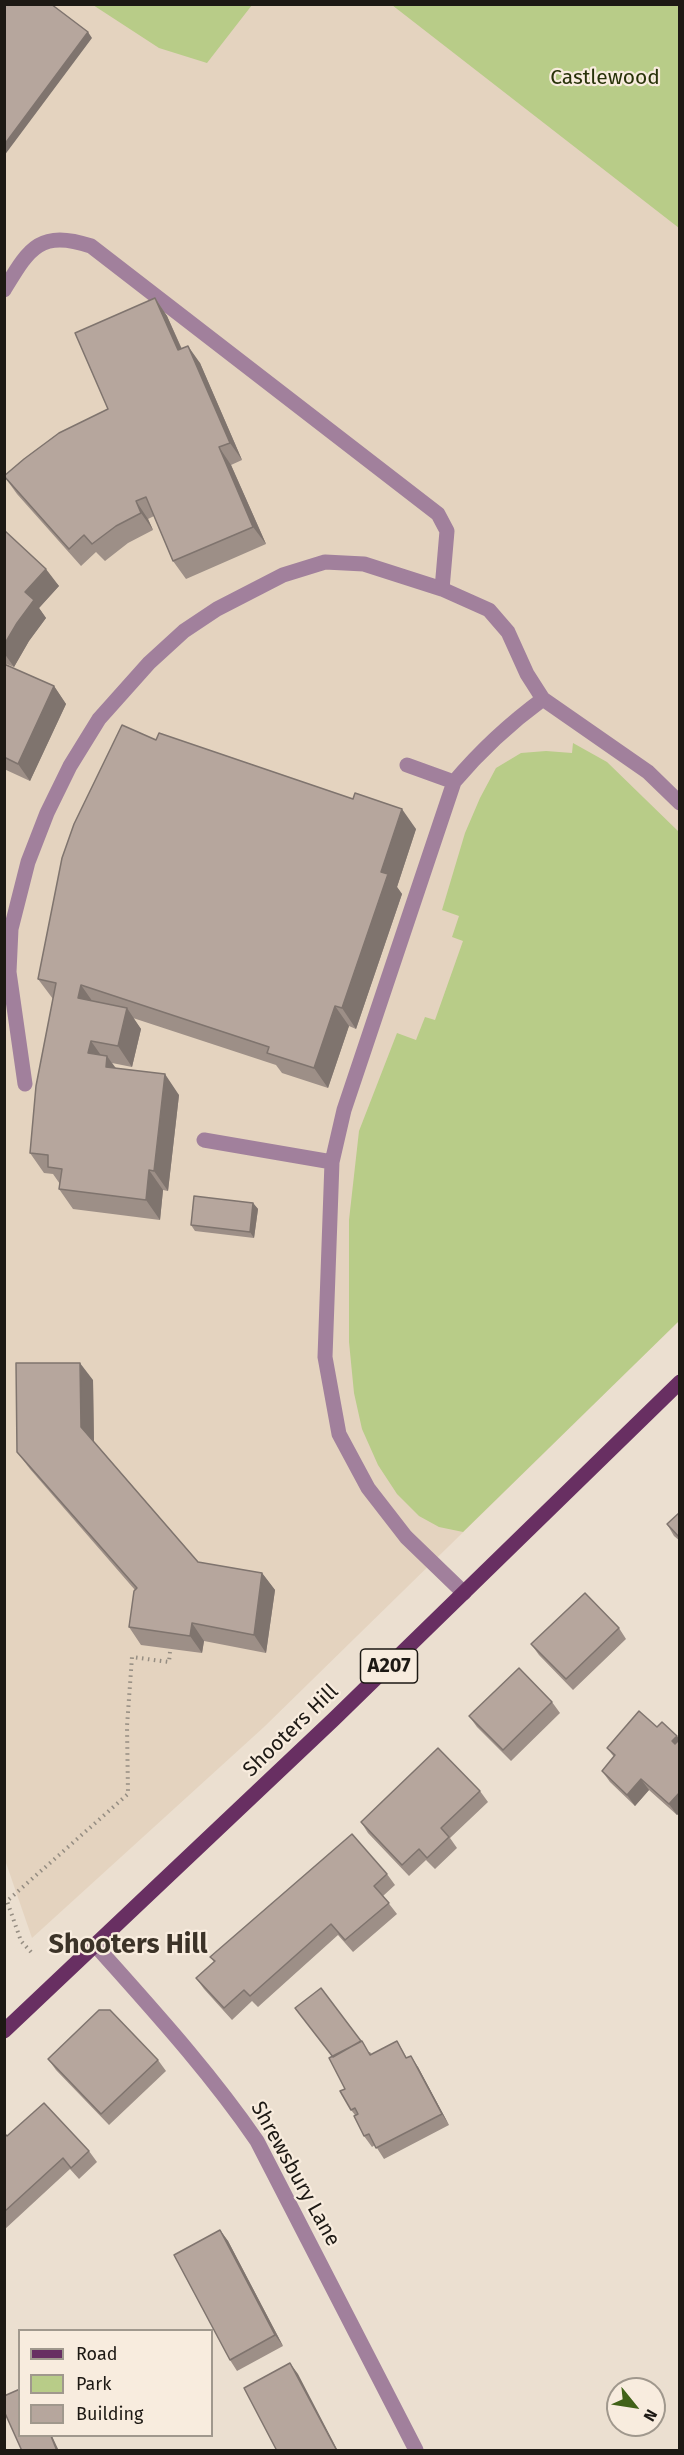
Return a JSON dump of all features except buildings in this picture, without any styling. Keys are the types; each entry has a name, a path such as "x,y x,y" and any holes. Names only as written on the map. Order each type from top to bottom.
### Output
{"main road":[{"name":"Shooters Hill","path":"4,2031 96,1946 464,1593 680,1382"}],"street":[{"path":"4,290 27,253 45,242 69,239 91,246 438,514 447,531 442,589"},
{"path":"25,1084 9,972 11,929 28,862 47,813 70,766 99,719 149,663 184,632 217,609 283,575 324,562 364,564 442,589 489,610 508,632 527,674 543,699 648,772 680,803"},
{"path":"464,1593 406,1537 368,1488 339,1434 325,1357 332,1162 344,1110 454,782 479,752 510,723 543,699"},
{"path":"407,765 454,782"},
{"path":"204,1140 332,1162"},
{"name":"Shrewsbury Lane","path":"96,1946 196,2058 230,2101 257,2141 416,2451"}],"path":[{"path":"31,1952 21,1941 6,1898 128,1794 127,1726 132,1657 169,1662 170,1652"}],"shaded area":[{"path":"5,5 679,5 679,1321 264,1727 32,1938 5,1860"}],"green space":[{"path":"252,4 207,63 159,48 93,5"},
{"name":"Castlewood","path":"392,5 679,5 679,228"},
{"path":"573,743 607,762 679,832 679,1321 463,1532 439,1527 419,1516 397,1494 378,1465 362,1429 354,1393 349,1342 349,1220 359,1131 397,1033 416,1040 425,1017 435,1020 463,941 452,937 459,916 442,910 465,833 496,768 521,753 546,751 572,753"}],"district":[{"name":"Shooters Hill","path":"128,1945"}]}
